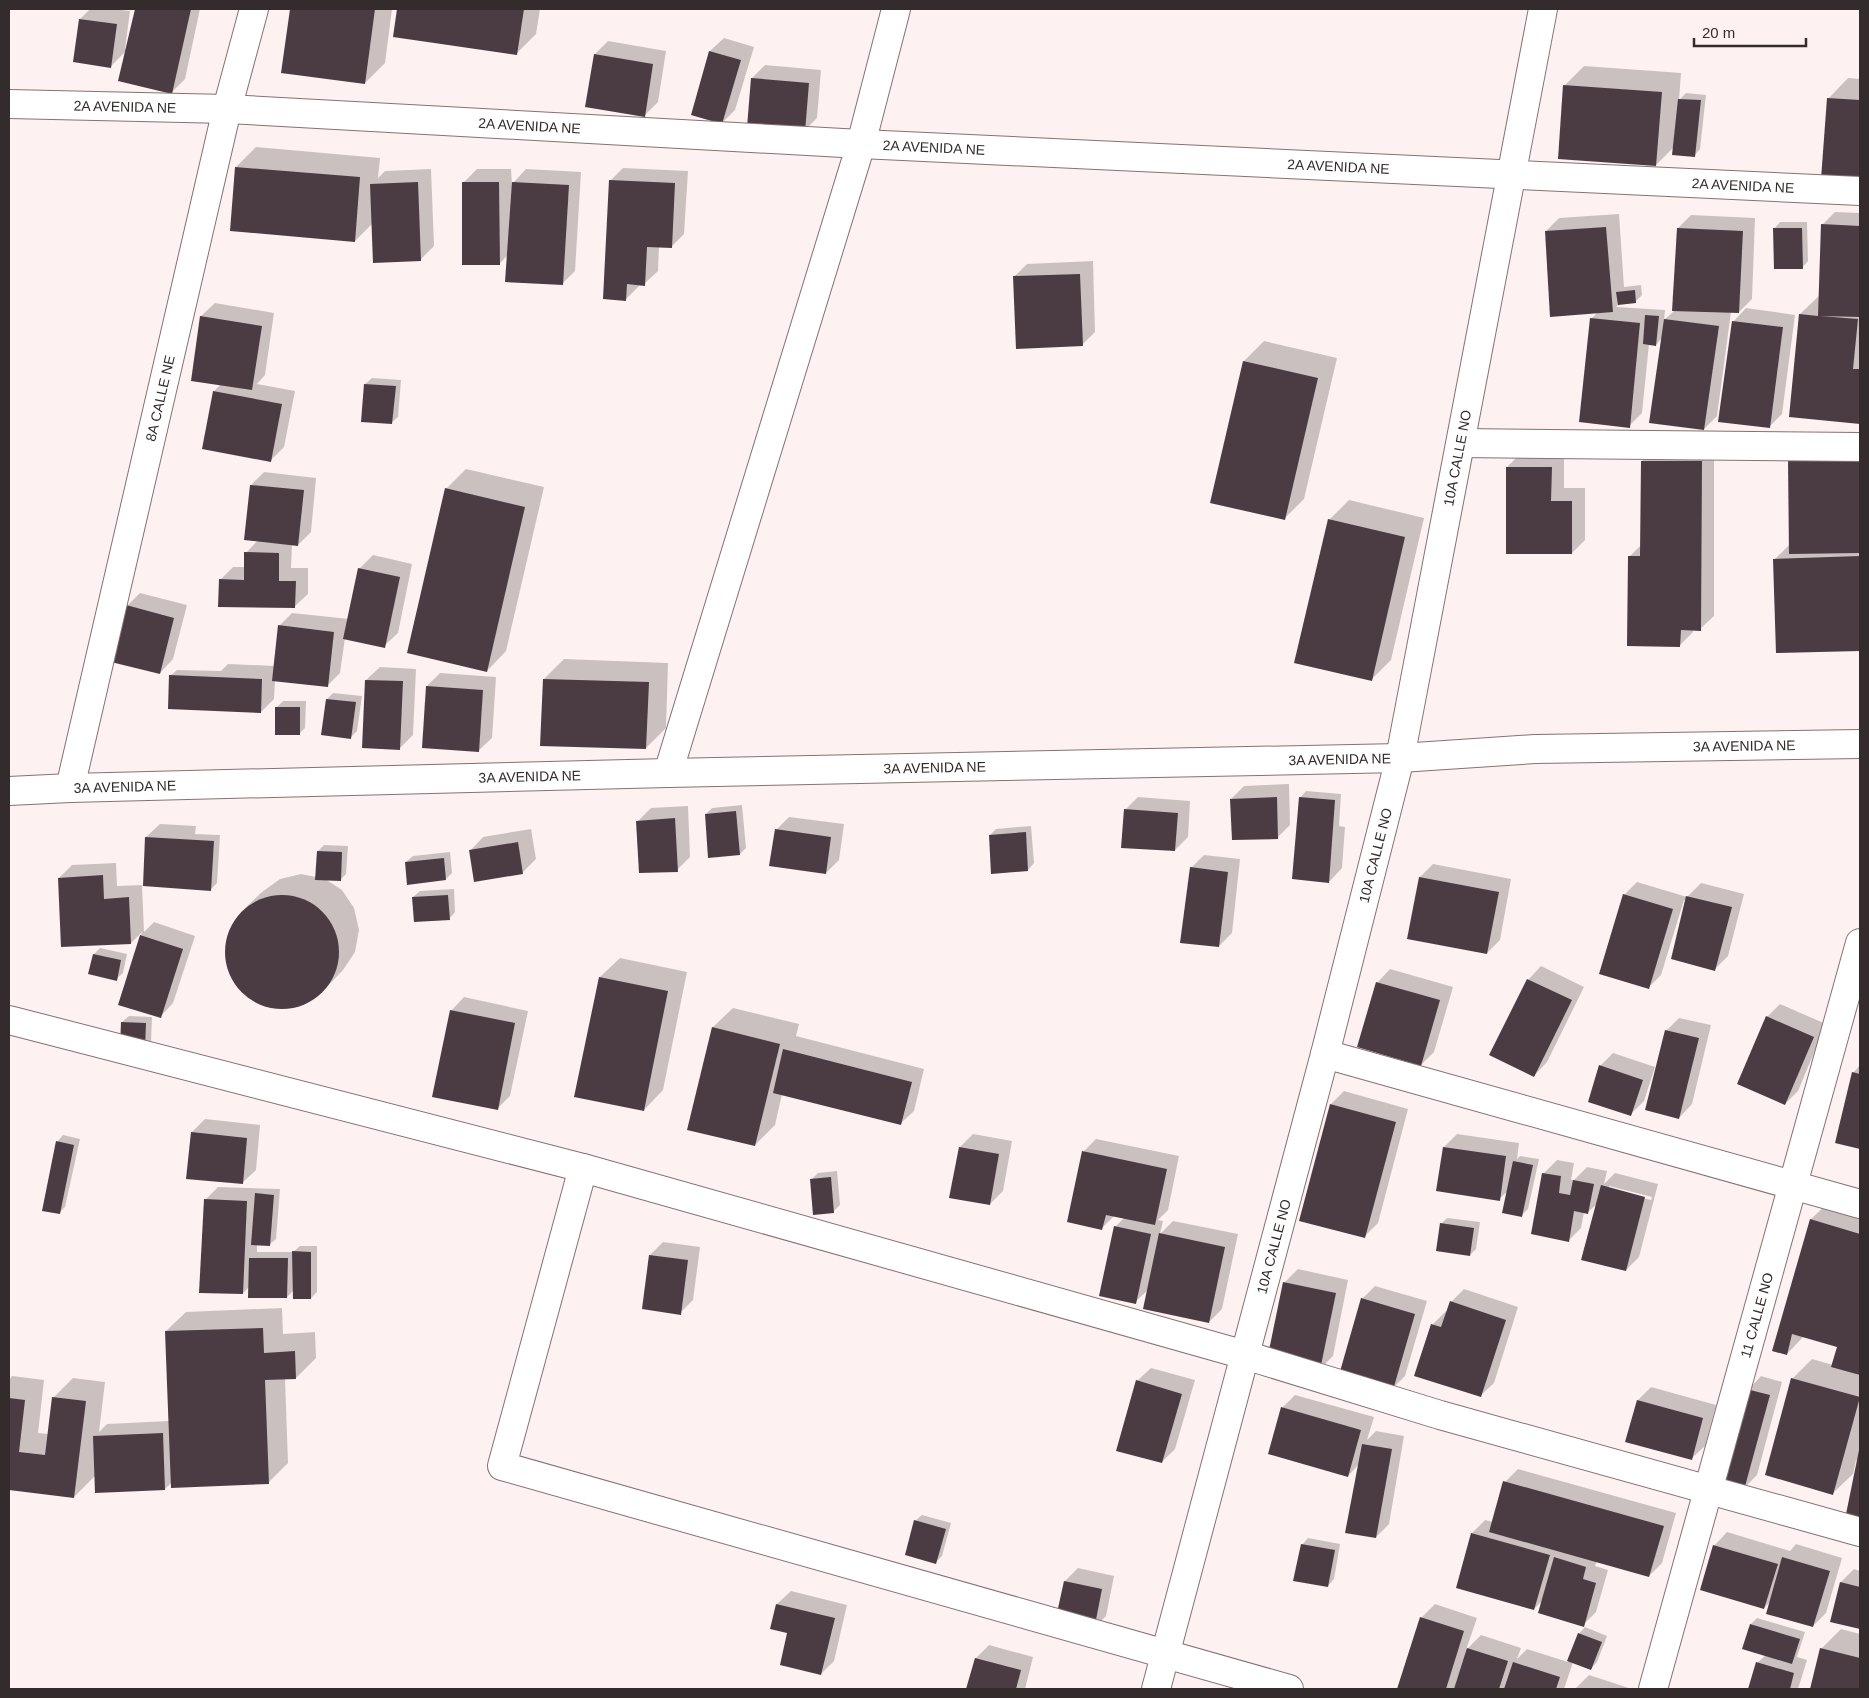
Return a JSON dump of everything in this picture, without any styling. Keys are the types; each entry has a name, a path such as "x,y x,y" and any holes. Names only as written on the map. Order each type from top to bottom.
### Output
{"street":[{"name":"8A CALLE NE","path":"70,788 227,109 254,9"},
{"path":"668,773 861,144 896,9"},
{"name":"10A CALLE NO","path":"1156,1689 1326,1054 1400,758 1543,9"},
{"name":"2A AVENIDA NE","path":"9,104 227,109 861,144 1860,192"},
{"path":"1461,443 1860,447"},
{"name":"3A AVENIDA NE","path":"9,792 70,788 668,773 1400,758 1535,749 1860,744"},
{"name":"11 CALLE NO","path":"1652,1689 1860,942"},
{"path":"9,1020 583,1168 1246,1355 1440,1415 1860,1532"},
{"path":"1326,1054 1860,1204"},
{"path":"583,1168 502,1466 1289,1689"}],"building":[{"path":"135,9 191,9 172,94 118,81"},
{"path":"290,9 375,9 365,84 281,73"},
{"path":"397,9 524,9 517,55 393,37"},
{"path":"79,19 117,24 111,68 73,62"},
{"path":"709,51 741,60 722,124 691,115"},
{"path":"594,54 653,64 645,117 585,107"},
{"path":"751,78 809,83 805,132 747,127"},
{"path":"1563,85 1662,92 1656,166 1558,159"},
{"path":"1827,98 1860,100 1860,183 1821,179"},
{"path":"1678,99 1701,100 1695,157 1672,155"},
{"path":"235,167 360,177 355,242 230,231"},
{"path":"609,180 675,183 672,248 647,247 645,286 627,284 626,301 603,299"},
{"path":"418,182 421,261 373,263 370,184"},
{"path":"462,182 499,182 500,265 462,265"},
{"path":"512,182 569,185 563,285 505,282"},
{"path":"1821,224 1860,226 1860,317 1820,316 1858,319 1853,369 1860,369 1860,424 1789,417 1799,314 1818,316"},
{"path":"1606,227 1613,312 1550,317 1545,231"},
{"path":"1677,228 1743,231 1739,313 1672,311"},
{"path":"1773,228 1802,228 1803,269 1774,269"},
{"path":"1080,274 1083,346 1016,349 1013,276"},
{"path":"1635,290 1636,303 1618,305 1616,292"},
{"path":"1645,315 1659,316 1656,346 1643,344"},
{"path":"200,316 262,326 252,390 191,381"},
{"path":"1590,318 1640,323 1630,428 1579,422"},
{"path":"1664,319 1719,326 1704,430 1649,423"},
{"path":"1732,321 1783,327 1770,428 1718,422"},
{"path":"1243,361 1318,378 1285,520 1210,503"},
{"path":"364,384 396,386 392,424 361,422"},
{"path":"213,391 282,404 271,462 202,449"},
{"path":"1860,458 1860,553 1789,554 1788,459"},
{"path":"1641,461 1702,461 1701,631 1681,630 1680,647 1627,646 1628,556 1640,556"},
{"path":"1506,467 1552,467 1551,501 1572,501 1572,554 1506,554"},
{"path":"250,485 304,490 298,546 244,540"},
{"path":"445,488 525,507 487,672 407,653"},
{"path":"1328,519 1405,537 1372,681 1294,663"},
{"path":"244,552 279,553 279,581 296,581 295,608 218,607 219,579 244,580"},
{"path":"1860,556 1860,651 1776,653 1773,559"},
{"path":"358,568 400,577 385,648 343,639"},
{"path":"126,605 174,618 160,674 111,662"},
{"path":"278,625 334,632 328,687 272,681"},
{"path":"169,675 262,679 261,713 168,709"},
{"path":"543,679 649,682 646,749 540,746"},
{"path":"365,680 403,681 400,750 362,748"},
{"path":"426,686 483,690 479,752 422,748"},
{"path":"326,699 356,702 351,739 321,735"},
{"path":"275,707 300,707 300,735 275,735"},
{"path":"1277,797 1278,839 1232,840 1230,799"},
{"path":"1299,797 1335,800 1329,883 1292,879"},
{"path":"1124,809 1178,813 1175,851 1121,848"},
{"path":"736,811 740,855 708,858 705,814"},
{"path":"675,818 678,872 639,873 636,821"},
{"path":"775,829 831,837 826,874 769,866"},
{"path":"1026,832 1028,871 991,874 989,835"},
{"path":"145,837 214,841 211,891 143,886"},
{"path":"518,842 523,874 474,882 469,850"},
{"path":"317,851 342,852 341,881 315,880"},
{"path":"444,858 446,880 407,885 405,862"},
{"path":"1190,867 1228,872 1219,947 1180,943"},
{"path":"103,875 104,899 129,897 131,944 61,947 58,878"},
{"path":"1419,877 1499,892 1487,954 1407,939"},
{"path":"1623,894 1673,909 1649,989 1599,974"},
{"path":"282,895 304,899 314,904 330,920 335,930 339,952 335,974 330,984 314,1000 304,1005 282,1009 260,1005 250,1000 234,984 229,974 225,952 229,930 234,920 250,904 260,899"},
{"path":"448,895 450,920 414,922 412,897"},
{"path":"1686,896 1732,907 1715,971 1671,959"},
{"path":"140,935 183,949 161,1018 118,1005"},
{"path":"93,954 121,960 117,981 88,974"},
{"path":"599,977 668,991 644,1111 574,1097"},
{"path":"1527,979 1572,1000 1534,1077 1489,1055"},
{"path":"1376,982 1440,1000 1421,1066 1357,1047"},
{"path":"450,1010 515,1023 498,1110 432,1097"},
{"path":"1766,1016 1814,1037 1785,1105 1737,1084"},
{"path":"121,1022 146,1023 145,1049 120,1048"},
{"path":"712,1027 780,1044 755,1146 687,1130"},
{"path":"1665,1030 1699,1038 1679,1119 1645,1110"},
{"path":"783,1049 912,1082 901,1125 773,1093"},
{"path":"1599,1065 1643,1080 1631,1116 1588,1102"},
{"path":"1852,1072 1860,1074 1860,1149 1835,1143"},
{"path":"1330,1104 1396,1122 1365,1238 1299,1221"},
{"path":"191,1132 247,1138 243,1184 186,1179"},
{"path":"56,1141 74,1145 60,1214 42,1211"},
{"path":"959,1147 999,1154 990,1205 949,1198"},
{"path":"1443,1147 1506,1156 1500,1201 1436,1191"},
{"path":"1082,1151 1167,1169 1155,1225 1106,1215 1102,1230 1067,1222"},
{"path":"1513,1161 1533,1165 1522,1217 1502,1213"},
{"path":"1542,1173 1561,1176 1559,1193 1570,1195 1573,1180 1594,1184 1588,1214 1574,1211 1569,1242 1531,1234"},
{"path":"831,1177 834,1213 813,1215 810,1179"},
{"path":"1601,1185 1645,1197 1626,1271 1581,1260"},
{"path":"255,1193 274,1195 270,1246 251,1245"},
{"path":"204,1199 247,1201 243,1294 199,1293"},
{"path":"1810,1219 1860,1234 1860,1375 1831,1367 1837,1347 1792,1334 1787,1355 1772,1351"},
{"path":"1440,1223 1474,1228 1470,1256 1436,1251"},
{"path":"1114,1226 1151,1234 1136,1304 1099,1296"},
{"path":"1159,1233 1225,1247 1209,1323 1143,1309"},
{"path":"292,1251 311,1252 311,1299 293,1299"},
{"path":"649,1255 688,1260 681,1315 642,1309"},
{"path":"249,1258 288,1258 287,1298 248,1298"},
{"path":"1283,1282 1336,1293 1320,1370 1267,1360"},
{"path":"1361,1298 1415,1314 1393,1390 1339,1375"},
{"path":"1450,1301 1506,1320 1481,1397 1414,1376 1431,1324 1441,1327"},
{"path":"263,1328 264,1353 295,1351 296,1379 265,1380 269,1484 171,1488 165,1331"},
{"path":"1791,1378 1860,1397 1833,1495 1765,1475"},
{"path":"1136,1380 1182,1394 1162,1463 1116,1451"},
{"path":"1746,1389 1770,1395 1744,1490 1721,1483"},
{"path":"52,1397 86,1401 74,1498 9,1490 9,1398 25,1400 19,1452 45,1455"},
{"path":"1637,1400 1703,1418 1692,1460 1625,1442"},
{"path":"1281,1407 1361,1430 1348,1477 1268,1454"},
{"path":"163,1433 165,1490 95,1493 93,1436"},
{"path":"1362,1444 1392,1449 1376,1538 1345,1533"},
{"path":"1860,1450 1860,1527 1844,1524"},
{"path":"1503,1481 1664,1526 1649,1577 1489,1532"},
{"path":"914,1520 946,1529 936,1564 905,1555"},
{"path":"1471,1533 1550,1555 1534,1610 1456,1588"},
{"path":"1301,1544 1335,1550 1328,1587 1293,1581"},
{"path":"1713,1545 1778,1564 1764,1609 1700,1590"},
{"path":"1554,1557 1586,1567 1583,1579 1596,1583 1584,1627 1538,1613"},
{"path":"1782,1557 1830,1571 1813,1627 1766,1614"},
{"path":"1064,1581 1102,1589 1094,1630 1055,1622"},
{"path":"1840,1582 1860,1587 1860,1629 1830,1622"},
{"path":"776,1604 835,1618 821,1675 780,1665 787,1633 770,1629"},
{"path":"1420,1617 1464,1631 1446,1689 1397,1689"},
{"path":"1750,1624 1800,1639 1792,1664 1742,1649"},
{"path":"1578,1633 1602,1642 1591,1670 1567,1661"},
{"path":"1467,1648 1508,1661 1499,1689 1454,1689"},
{"path":"1820,1648 1860,1658 1860,1689 1810,1689"},
{"path":"975,1658 1021,1670 1016,1689 966,1689"},
{"path":"1513,1662 1560,1677 1556,1689 1504,1689"},
{"path":"1756,1662 1794,1673 1790,1689 1748,1689"}]}
